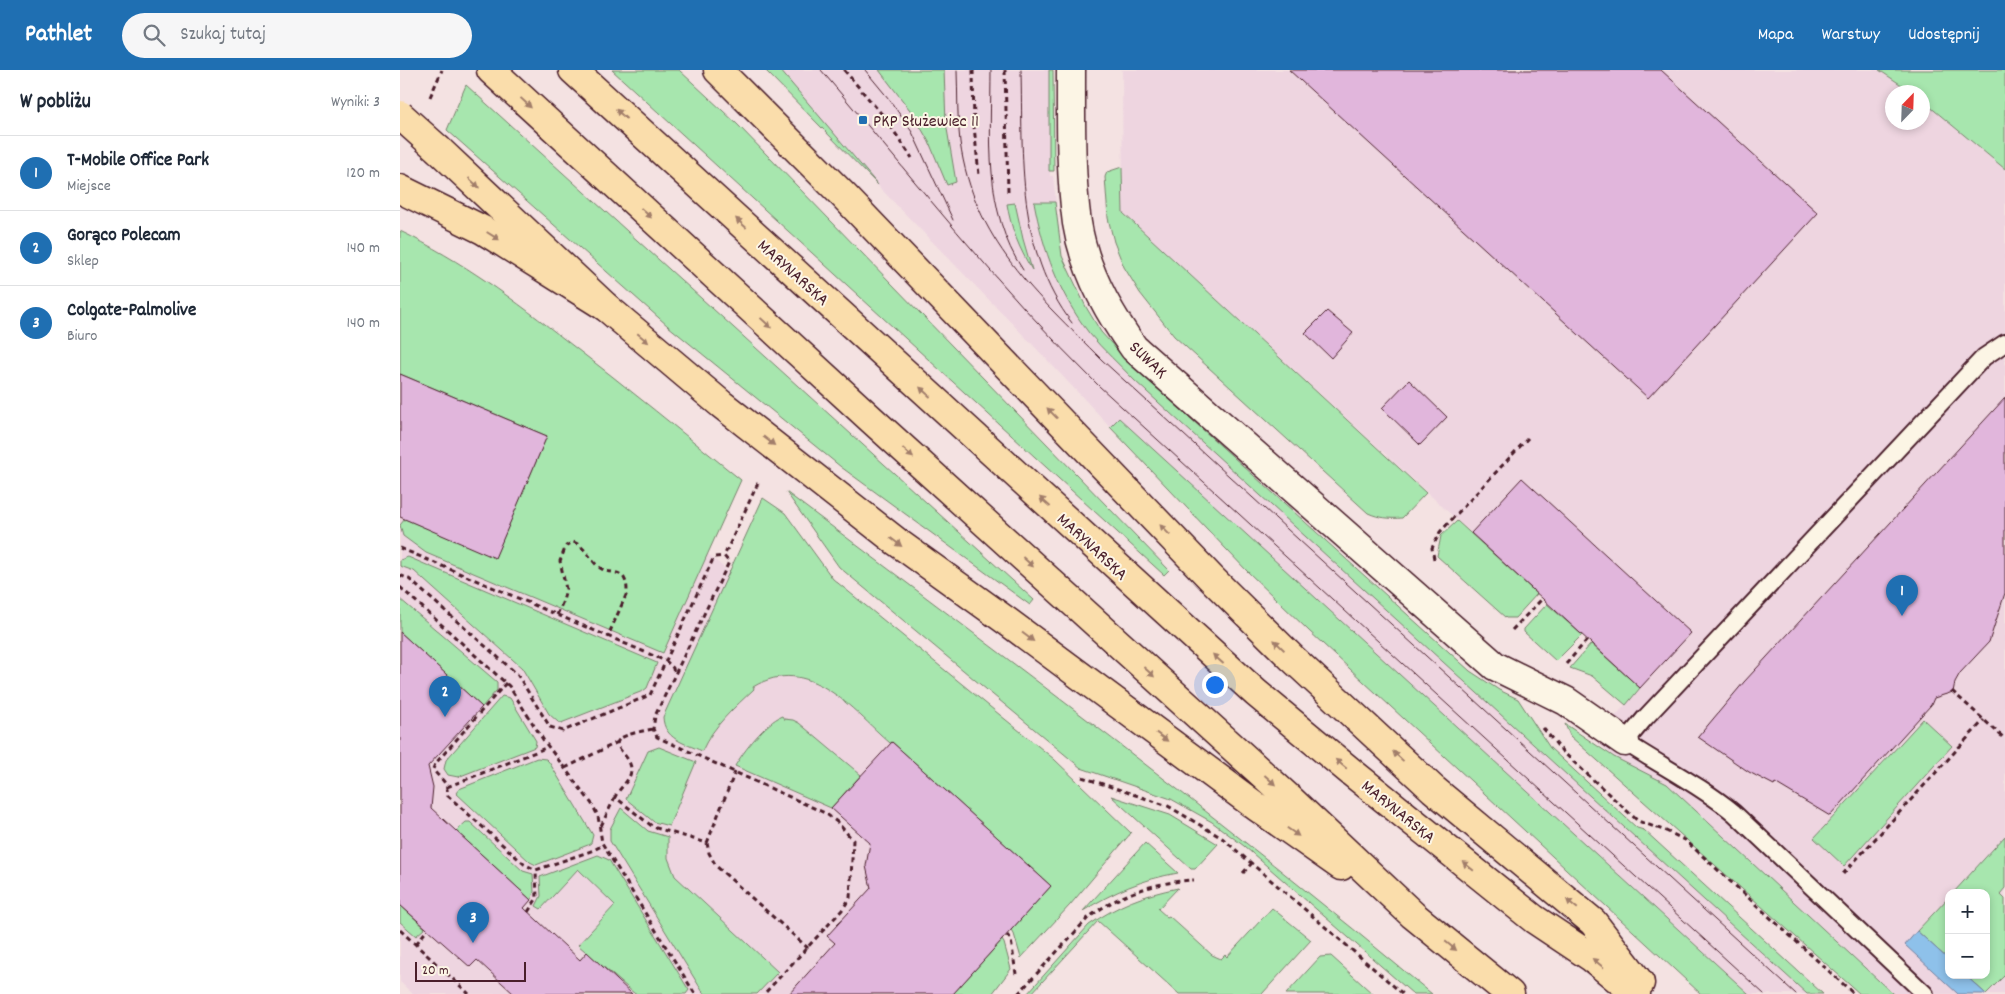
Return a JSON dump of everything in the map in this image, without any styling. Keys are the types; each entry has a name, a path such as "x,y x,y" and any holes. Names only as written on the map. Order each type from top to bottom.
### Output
{"main road":[{"path":"491,70 872,420 1291,800 1413,915 1510,994"},
{"name":"MARYNARSKA","path":"574,70 1256,693 1534,919 1591,957 1636,994"},
{"path":"718,70 852,204 1211,578 1292,658 1434,790 1593,922 1649,994"},
{"path":"400,115 606,306 721,404 897,542 1257,807 1413,915"},
{"path":"409,193 483,230 606,306"}],"street":[{"name":"SUWAK","path":"1071,70 1071,145 1077,225 1087,262 1109,311 1134,348 1495,666 1566,701 1625,742"}],"lane":[{"path":"1925,994 1734,813 1704,789 1654,762 1625,742 1645,718 1984,357 2005,343"}],"path":[{"path":"844,70 885,118 912,158"},
{"path":"973,70 974,126 979,175"},
{"path":"1005,70 1008,192"},
{"path":"1434,558 1432,548 1440,532 1528,438"},
{"path":"724,556 758,483"},
{"path":"557,615 566,589 560,561 566,546 573,542 582,548 601,569 620,574 628,588 608,636"},
{"path":"400,548 666,661 673,668 674,676"},
{"path":"400,575 409,579 517,674 550,727 563,731 647,698 653,692 714,556 724,556"},
{"path":"724,556 729,562 655,716 653,729 657,737 825,813 837,822 853,840 850,898 842,910 808,948 764,994"},
{"path":"400,587 506,683 548,747 592,804 598,816 603,845 695,994"},
{"path":"1512,630 1542,599"},
{"path":"1560,670 1587,640"},
{"path":"1524,681 1537,716 1547,734 1562,752 1638,821 1685,840 1854,994"},
{"path":"506,683 435,764 433,769 444,780 447,787 447,795 524,864 536,870 594,850 603,845"},
{"path":"1952,691 2005,739"},
{"path":"1843,874 1984,720"},
{"path":"565,768 618,742 620,738 629,733 653,729"},
{"path":"600,827 615,797 631,772 631,765 618,749 618,742"},
{"path":"447,787 548,747"},
{"path":"735,772 707,843 709,853 716,866 808,948"},
{"path":"1082,777 1168,806 1222,838 1403,994"},
{"path":"615,797 653,827 707,843"},
{"path":"1243,873 1252,863"},
{"path":"528,912 537,898 536,870"},
{"path":"1018,994 1088,918 1100,908 1140,889 1163,883 1194,880"},
{"path":"400,930 470,994"},
{"path":"416,944 427,930"},
{"path":"1007,935 1011,940 1016,974"}],"shaded area":[{"path":"765,70 1049,70 1050,176 1053,176 1062,256 1086,307 1101,332 1128,362 1470,671 1499,690 1518,699 1550,748 1566,765 1637,828 1644,830 1823,994 1701,994 1309,631 1247,571 1033,345"},
{"path":"1122,70 1879,70 1902,85 1885,85 1885,130 1930,130 1930,107 2005,169 2005,994 1873,994 1595,740 1640,688 1123,213"},
{"path":"400,374 547,436 708,554 729,572 1051,886 953,994 413,994 400,982"}],"green space":[{"path":"612,70 679,70 737,124 1169,570 1164,575"},
{"path":"765,70 780,70 878,185"},
{"path":"879,70 944,70 946,123 956,182 947,185 929,142 913,114"},
{"path":"1049,70 1053,70 1054,171 1049,171"},
{"path":"1879,70 2005,70 2005,169 1930,107 1930,85 1902,85"},
{"path":"466,85 1034,600 1030,605 841,467 668,326 447,130"},
{"path":"1122,167 1123,213 1426,493 1402,518 1385,518 1368,513 1174,336 1140,293 1124,267 1114,242 1108,218 1105,177 1107,172"},
{"path":"1034,202 1055,202 1062,256 1086,307 1101,332 1128,362 1470,671 1499,690 1518,699 1550,748 1637,828 1644,830 1823,994 1807,994 1135,381 1089,333 1069,303 1047,254"},
{"path":"1015,203 1032,270 1013,230 1007,204"},
{"path":"400,231 445,255 508,297 612,376 741,480 663,653 426,553 403,536 400,525 405,519 495,557 547,436 400,374"},
{"path":"1119,418 1749,994 1701,994 1309,631 1247,571 1110,427"},
{"path":"786,492 1193,802 1274,865 1432,994 1413,994 1244,846 1212,822 1171,799 1081,768 839,567"},
{"path":"763,498 785,513 833,579 1054,759 1131,833 1070,905 1021,958 1011,930 1051,886 892,742 890,743 844,701 828,690 811,681 793,677 773,678 753,687 754,689 718,725 702,751 682,743 667,730 663,717"},
{"path":"1457,521 1537,594 1515,618 1506,618 1437,556 1441,536"},
{"path":"408,557 657,663 647,688 561,723 558,722 549,714 522,668 414,571 400,566 400,560"},
{"path":"400,599 497,682 497,690 482,707 400,632"},
{"path":"1547,604 1582,635 1556,661 1524,632 1524,629"},
{"path":"1591,644 1640,688 1626,705 1592,676 1570,668"},
{"path":"502,696 510,698 536,741 535,747 458,777 448,775 444,769 446,760"},
{"path":"782,716 784,719 799,723 861,775 831,808 735,766 743,753 762,731"},
{"path":"1923,719 1952,746 1844,866 1814,838"},
{"path":"1565,724 1614,757 1667,784 1893,994 1860,994 1570,736"},
{"path":"659,747 696,762 669,826 654,822 626,799 648,751"},
{"path":"537,758 546,759 549,762 593,835 591,843 588,845 536,865 530,862 456,793 459,789"},
{"path":"1111,796 1170,815 1218,844 1195,869 1191,869"},
{"path":"621,808 648,831 668,837 668,858 675,876 778,972 757,994 704,994 610,841 610,829"},
{"path":"466,822 470,822 523,871 533,874 534,892 531,900 456,831"},
{"path":"2005,836 2005,888 2000,894 2005,899 2005,975 1986,994 1969,979 1990,979 1990,889 1957,889"},
{"path":"1145,843 1178,873 1129,887 1083,911"},
{"path":"598,855 609,860 689,990 686,994 635,994 578,945 615,905 578,869 541,909 536,906 541,896 540,877"},
{"path":"1178,888 1158,909 1167,917 1169,916 1212,955 1221,959 1225,955 1227,957 1272,908 1311,940 1262,994 1179,994 1098,921 1031,994 1027,994 1089,925 1131,902"},
{"path":"1945,901 1945,956 1917,931"},
{"path":"400,905 425,928 416,936 400,922"},
{"path":"1002,940 1011,969 992,994 953,994"},
{"path":"1331,956 1373,994 1286,994 1320,957"}],"water":[{"path":"1917,931 1945,956 1945,979 1969,979 1986,994 1958,994 1905,945"}],"building":[{"path":"1289,70 1661,70 1818,213 1648,398"},
{"path":"1327,311 1353,333 1331,358 1305,333"},
{"path":"400,374 547,436 495,558 400,517"},
{"path":"1409,380 1447,417 1420,445 1382,408"},
{"path":"2005,398 2005,593 1989,642 1960,673 1955,682 1953,692 1934,698 1931,705 1830,816 1775,783 1774,785 1749,772 1698,737 1744,682"},
{"path":"1522,478 1691,633 1640,688 1471,533"},
{"path":"400,632 482,707 428,766 433,787 431,808 531,900 524,908 580,960 587,952 632,994 514,994 477,960 470,967 400,905"},
{"path":"892,742 1051,886 953,994 789,994 835,943 827,936 871,888 866,866 870,843 831,808"}],"tram line":[{"path":"821,70 991,271 1062,349 1099,386 1764,994"},
{"path":"865,70 889,99 912,132 953,220"},
{"path":"957,70 959,133 967,177 979,209 994,237 1032,288 1102,360 1796,994"},
{"path":"991,70 991,147 995,198 1001,223 1010,247 1023,270"},
{"path":"1021,70 1023,169 1026,202 1032,234 1041,265 1054,295 1072,323"}],"place":[{"name":"PKP Służewiec 11","path":"863,120"},
{"name":"T-Mobile Office Park","path":"1902,616"},
{"name":"Gorąco Polecam","path":"445,717"},
{"name":"Colgate-Palmolive","path":"473,943"}]}
